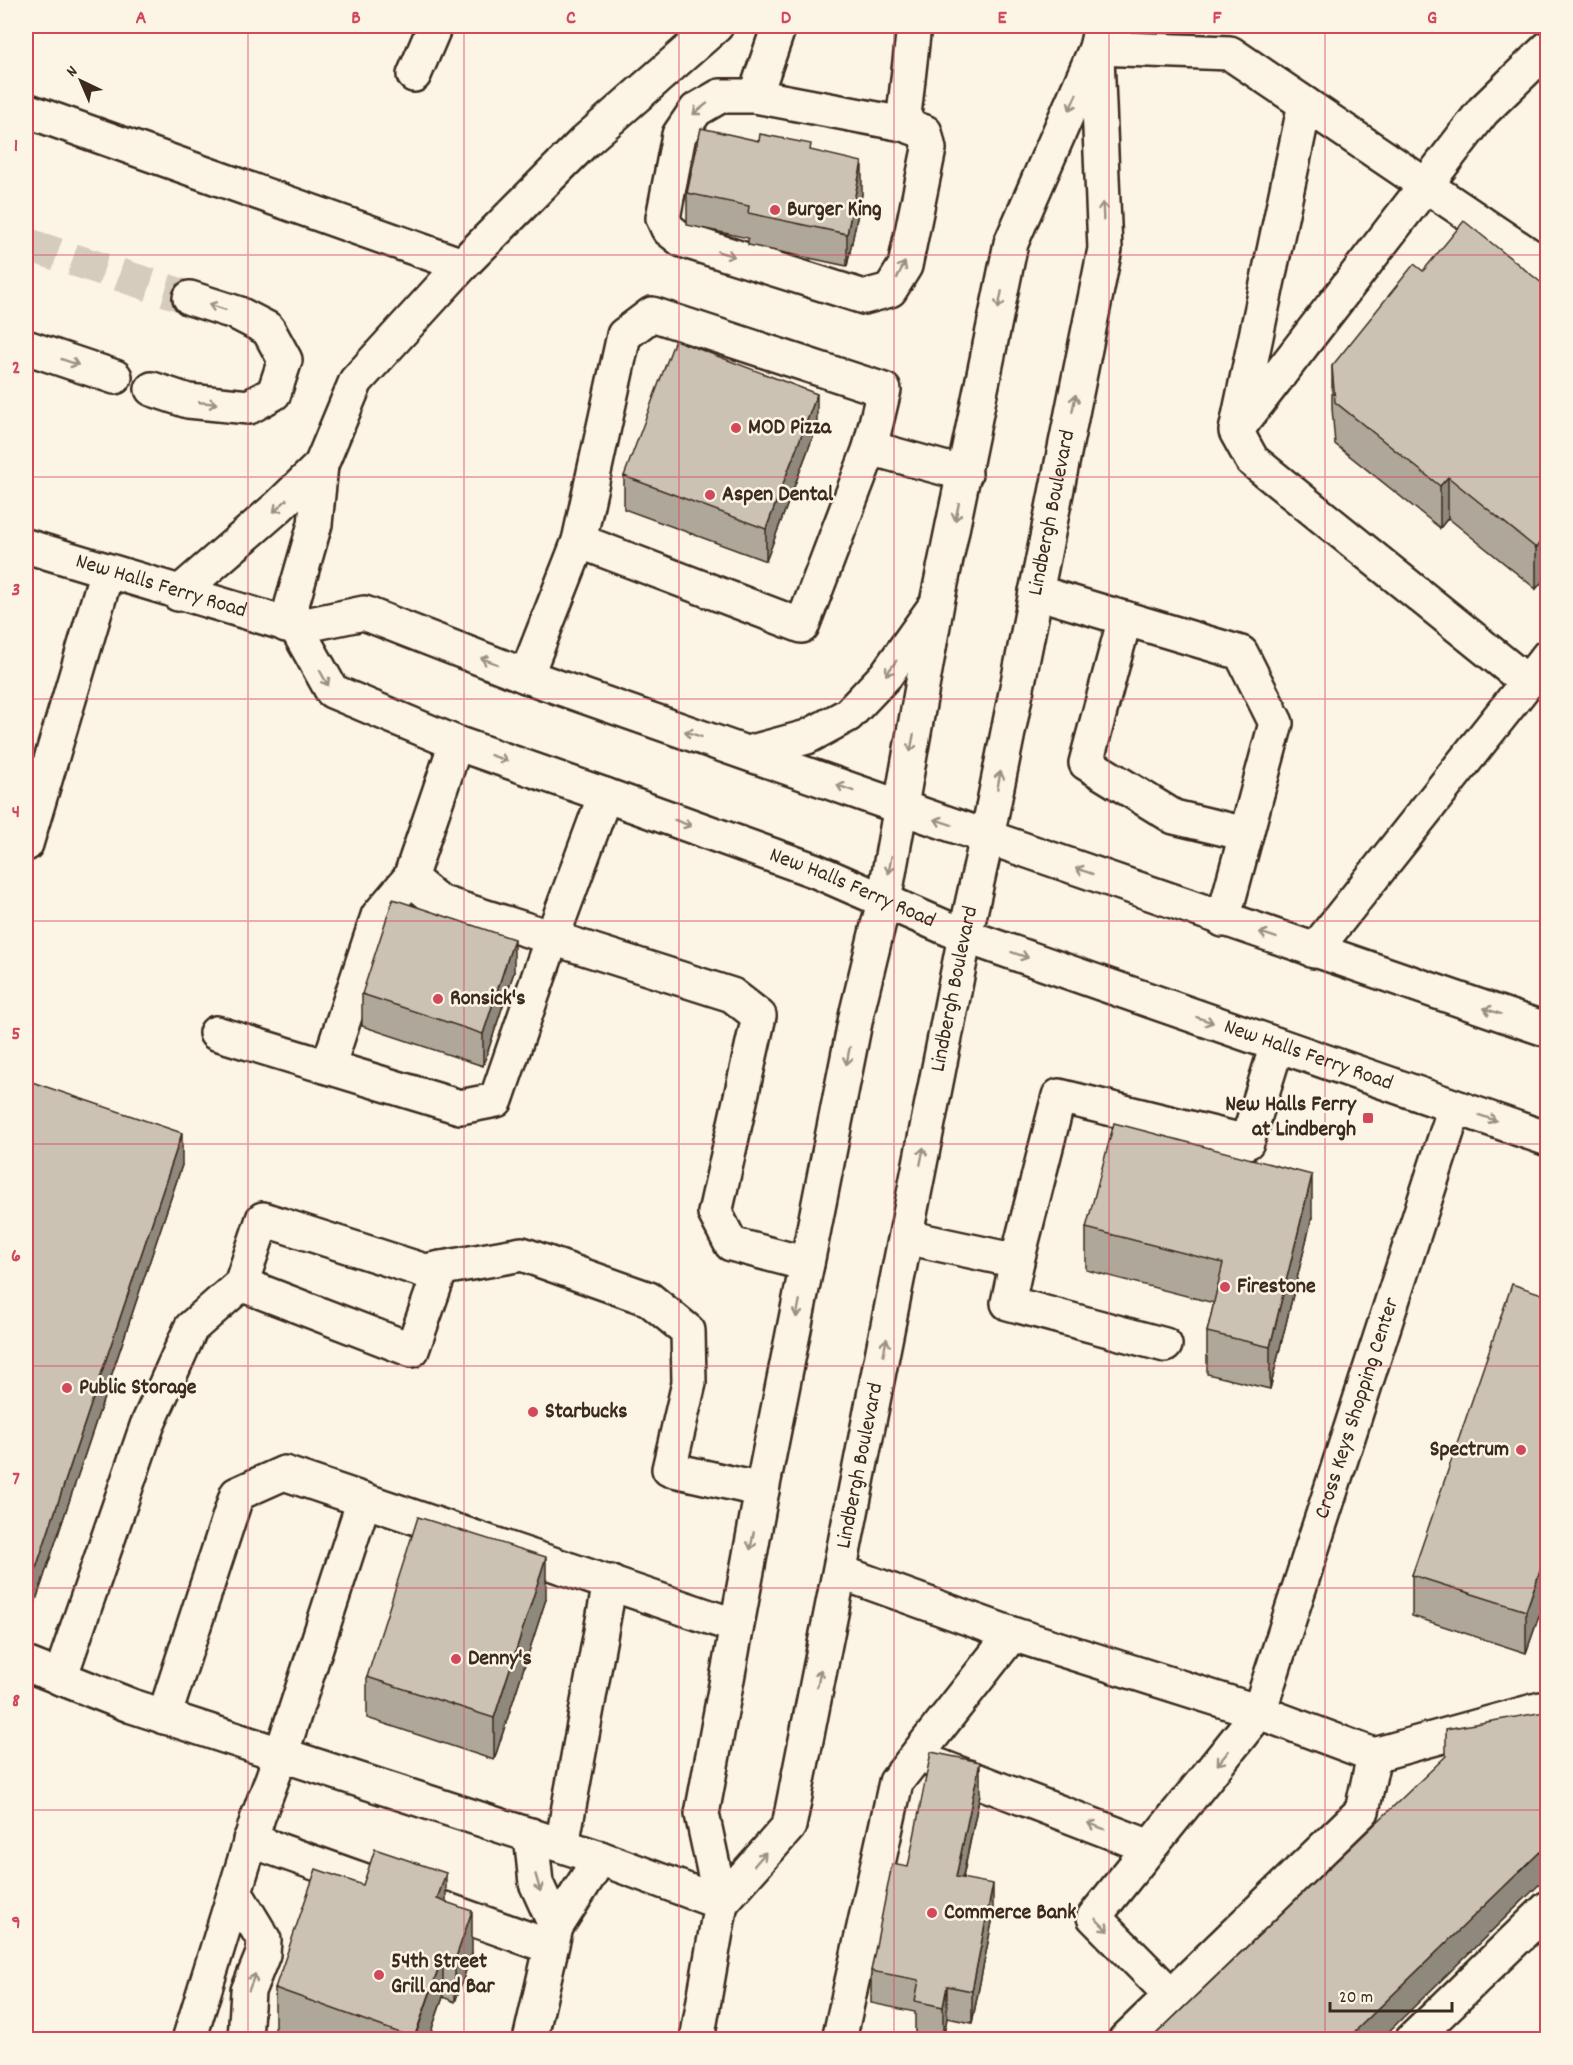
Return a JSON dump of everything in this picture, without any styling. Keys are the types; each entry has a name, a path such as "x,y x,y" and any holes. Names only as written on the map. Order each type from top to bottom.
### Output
{"main road":[{"path":"414,75 435,26"},
{"path":"291,626 315,524 321,465 356,381 462,265 584,142 716,26"},
{"path":"755,96 778,26"},
{"path":"903,124 914,26"},
{"path":"697,2040 721,1903 702,1814 762,1490 857,1012 884,901 938,603 1011,243 1099,37 1230,53 1548,268"},
{"name":"Lindbergh Boulevard","path":"721,1903 789,1826 965,936 1105,249 1099,37"},
{"path":"1236,431 1483,111 1548,48"},
{"path":"720,96 755,96 903,124 925,132 929,149 905,266 890,290 864,297 682,240 668,229 663,218 679,135 696,110 720,96"},
{"path":"1305,104 1236,431 1252,460 1527,682"},
{"path":"26,110 462,265"},
{"path":"152,389 188,401 249,407 274,393 285,360 268,329 237,313 190,298"},
{"path":"526,675 579,541 624,335 652,314 884,390 870,448 802,626 579,541"},
{"path":"26,347 115,377"},
{"path":"870,448 965,474"},
{"path":"178,594 279,506 321,465"},
{"name":"New Halls Ferry Road","path":"26,546 178,594 291,626 364,613 526,675 900,807 1548,1030"},
{"path":"26,844 107,571"},
{"path":"1036,592 1241,653 1276,723 1223,920"},
{"path":"748,753 807,737 848,715 886,675 938,603"},
{"path":"1125,618 1086,763 1174,817 1246,834"},
{"name":"New Halls Ferry Road","path":"291,626 332,691 456,743 816,871 965,936 1548,1139"},
{"path":"1314,951 1548,657"},
{"path":"328,1067 378,916 410,878 456,743"},
{"path":"216,1033 460,1107 496,1100 605,795"},
{"path":"410,878 439,902 732,995 759,1016 716,1213 731,1244 807,1264"},
{"path":"1165,1345 1008,1303 1059,1096 1246,1142 1277,1045"},
{"name":"Cross Keys Shopping Center","path":"1260,1713 1455,1107"},
{"path":"60,1678 147,1426 191,1328 241,1284 263,1219 425,1270 522,1254 649,1299 688,1331 690,1383 669,1469 762,1490"},
{"path":"906,1238 1017,1261"},
{"path":"241,1284 412,1350 441,1268"},
{"path":"164,1717 237,1494 284,1473 736,1626"},
{"path":"189,2040 250,1840 281,1755 364,1500"},
{"path":"840,1572 1012,1634 1260,1713 1374,1755 1540,1709 1548,1711"},
{"path":"562,1845 610,1582"},
{"path":"839,2040 896,1782 1012,1634"},
{"path":"26,1664 164,1717 562,1845 721,1903"},
{"path":"1171,1995 1094,1917 1260,1713"},
{"path":"1125,2040 1362,1811 1374,1755"},
{"path":"915,1756 1150,1847"},
{"path":"531,1835 536,1883 554,1937"},
{"path":"250,1840 554,1937"},
{"path":"530,2040 554,1937 600,1858"},
{"path":"235,1892 264,1940 263,1954 248,1991 245,2040"},
{"path":"1412,2040 1548,1908"}],"building":[{"path":"701,128 759,141 760,134 811,144 810,150 862,162 847,234 748,213 749,206 687,193"},
{"path":"1464,221 1548,288 1548,534 1536,548 1448,477 1440,486 1335,402 1332,366 1414,264 1423,271"},
{"path":"675,340 817,394 766,529 624,476"},
{"name":"Ronsick's","path":"393,899 514,939 483,1034 362,994"},
{"name":"Public Storage","path":"26,1080 182,1133 32,1580 26,1578"},
{"name":"Firestone","path":"1114,1123 1312,1175 1270,1347 1207,1332 1223,1263 1086,1228"},
{"path":"1512,1284 1548,1296 1548,1548 1526,1611 1412,1575"},
{"name":"Denny's","path":"418,1517 546,1557 494,1718 367,1677"},
{"path":"1544,1712 1548,1716 1548,1844 1346,2040 1150,2040 1446,1756 1446,1729"},
{"name":"Commerce Bank","path":"931,1752 980,1762 956,1877 993,1884 972,1991 947,1986 943,2007 915,2001 919,1980 871,1971 892,1864 908,1867"},
{"name":"54th Street Grill and Bar","path":"375,1849 446,1873 437,1899 472,1911 455,1960 443,1956 414,2038 275,1988 316,1869 363,1885"}],"tunnel":[{"path":"26,244 190,298"}],"place":[{"name":"Burger King","path":"775,210"},
{"name":"MOD Pizza","path":"736,428"},
{"name":"Aspen Dental","path":"710,495"},
{"name":"Ronsick's","path":"438,999"},
{"name":"New Halls Ferry at Lindbergh","path":"1368,1118"},
{"name":"Firestone","path":"1225,1287"},
{"name":"Public Storage","path":"67,1388"},
{"name":"Starbucks","path":"533,1412"},
{"name":"Spectrum","path":"1521,1450"},
{"name":"Denny's","path":"456,1659"},
{"name":"Commerce Bank","path":"932,1913"},
{"name":"54th Street Grill and Bar","path":"379,1975"}]}
